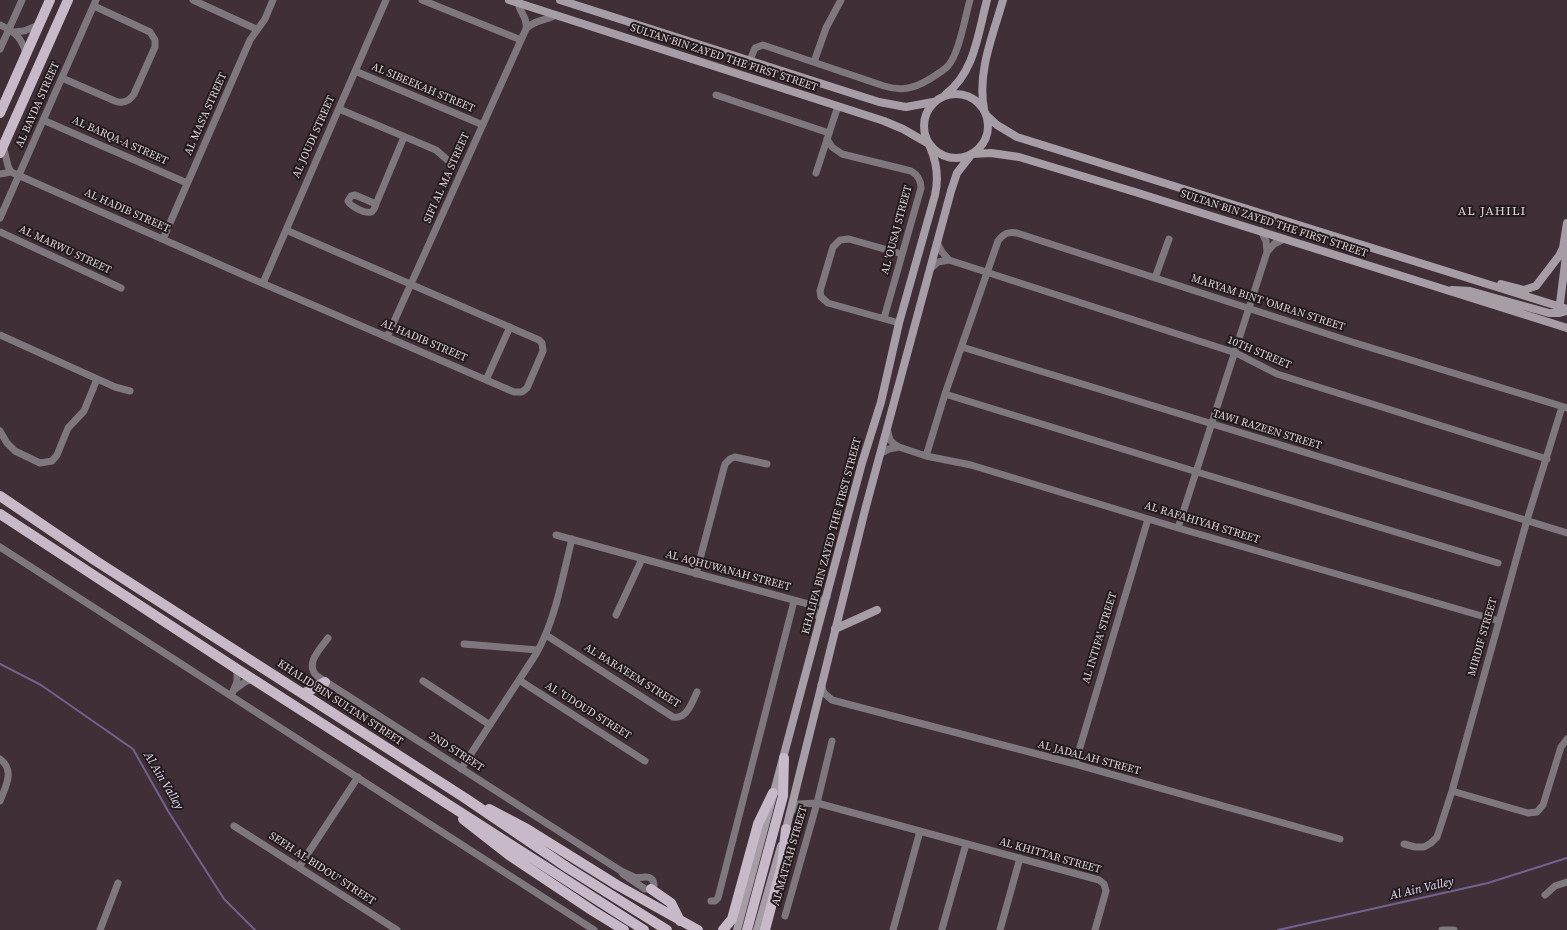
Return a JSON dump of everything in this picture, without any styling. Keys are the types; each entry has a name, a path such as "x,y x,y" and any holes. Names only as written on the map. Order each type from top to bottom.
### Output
{"main road":[{"path":"0,113 50,0"},
{"path":"2,149 68,0"},
{"name":"SULTAN BIN ZAYED THE FIRST STREET","path":"509,0 894,125 930,145"},
{"name":"SULTAN BIN ZAYED THE FIRST STREET","path":"560,0 888,105 906,107 934,102"},
{"path":"971,155 951,158 937,152 930,145 924,132 924,119 929,107 957,86 968,68 987,0"},
{"path":"757,930 786,829 821,684 880,454 954,180 961,167 986,138 988,124 982,92 984,65 1003,0"},
{"path":"946,95 960,94 974,99 985,112"},
{"name":"SULTAN BIN ZAYED THE FIRST STREET","path":"985,112 997,125 1017,137 1482,283 1563,310"},
{"name":"KHALIFA BIN ZAYED THE FIRST STREET","path":"737,930 862,463 881,402 900,323 937,186 937,169 930,145"},
{"name":"SULTAN BIN ZAYED THE FIRST STREET","path":"971,155 1000,153 1019,156 1563,327"},
{"path":"1482,283 1508,285 1524,290 1536,286 1560,256 1563,248 1567,223"},
{"path":"1563,327 1567,248"},
{"path":"1446,290 1458,289 1470,291 1545,312 1563,310"},
{"name":"KHALID BIN SULTAN STREET","path":"0,496 96,561 465,798 568,868 667,930"},
{"path":"0,514 237,669 644,930"},
{"path":"836,628 877,610"},
{"path":"304,694 325,682"},
{"path":"747,930 783,796 784,758"},
{"path":"722,930 732,919 758,824 773,793"},
{"path":"465,798 527,829 617,885 698,930"},
{"path":"444,802 485,838 508,855 624,930"},
{"path":"765,930 782,865 786,829"},
{"path":"651,889 671,903 680,921"}],"street":[{"path":"0,49 11,31 22,0"},
{"path":"193,0 256,29"},
{"name":"AL MAS'A STREET","path":"163,239 250,40 264,19 273,0"},
{"name":"AL JOUDI STREET","path":"262,283 386,0"},
{"path":"422,0 522,40"},
{"path":"814,62 826,28 841,0"},
{"path":"750,60 755,48 763,45 884,86 899,89 916,87 943,71 953,59 970,0"},
{"path":"62,78 118,102 127,101 134,94 154,50 155,40 150,32 95,3"},
{"name":"AL BAYDA STREET","path":"0,218 95,3"},
{"path":"518,3 526,19 526,29"},
{"path":"526,29 535,22 556,15"},
{"path":"0,25 11,31 21,40 26,53"},
{"path":"11,31 24,31 38,25"},
{"name":"SIFI AL MA STREET","path":"387,337 526,29"},
{"name":"AL SIBEEKAH STREET","path":"356,71 483,125"},
{"name":"AL 'OUSAJ STREET","path":"716,95 828,136 832,147 842,154 911,171 919,178 921,188 884,318"},
{"path":"816,173 838,106"},
{"path":"339,109 436,150 451,163"},
{"name":"AL BARQA-A STREET","path":"43,120 187,183"},
{"path":"376,204 404,137"},
{"path":"0,174 12,172 8,166 2,149"},
{"name":"AL HADIB STREET","path":"12,172 262,283 517,393 522,392 528,386 543,351 543,346 539,340 286,230"},
{"path":"1178,528 1267,252 1266,241 1261,231"},
{"name":"AL MARWU STREET","path":"0,232 121,288"},
{"name":"MARYAM BINT 'OMRAN STREET","path":"926,456 945,394 987,272 1000,239 1006,233 1014,232 1249,308 1565,407"},
{"path":"900,323 828,303 821,297 820,288 833,247 840,240 849,239 902,254"},
{"path":"1155,278 1169,239"},
{"path":"1267,252 1274,244 1284,239"},
{"path":"937,243 949,260"},
{"path":"930,269 938,262 949,260 987,272"},
{"name":"10TH STREET","path":"987,272 1236,352 1277,374 1547,459"},
{"path":"486,380 510,327"},
{"path":"0,335 115,387 130,391"},
{"name":"TAWI RAZEEN STREET","path":"962,347 1567,533"},
{"path":"0,431 7,443 15,451 40,463 52,461 57,455 68,428 84,411 97,379"},
{"path":"945,394 1498,563"},
{"name":"MIRDIF STREET","path":"1404,844 1415,847 1424,847 1437,837 1452,791 1527,520 1565,407"},
{"path":"887,429 890,440 899,447"},
{"path":"880,454 889,449 899,447"},
{"name":"AL RAFAHIYAH STREET","path":"899,447 926,456 971,466 1499,622"},
{"path":"696,574 726,464 730,459 735,457 767,464"},
{"name":"AL INTIFA' STREET","path":"1074,764 1148,519"},
{"name":"AL AQHUWANAH STREET","path":"556,535 808,604"},
{"path":"461,769 519,680 546,635 572,539"},
{"path":"0,547 233,693 358,777 594,930"},
{"path":"616,615 642,559"},
{"path":"808,604 815,603 827,597"},
{"path":"711,901 718,898 794,601"},
{"path":"808,604 816,612 820,619"},
{"name":"AL BARA'EEM STREET","path":"546,635 673,717 684,715 697,692"},
{"name":"2ND STREET","path":"328,638 313,660 311,666 315,674 325,682 621,871 636,878 643,876 650,877 654,883 651,889 645,889 621,871"},
{"path":"464,644 538,650"},
{"path":"233,693 238,678 237,669"},
{"path":"233,693 245,682 253,679"},
{"name":"AL 'UDOUD STREET","path":"519,680 645,761"},
{"path":"423,681 490,725"},
{"path":"821,684 821,689 832,700"},
{"path":"815,709 817,705 822,702 832,700"},
{"name":"AL JADALAH STREET","path":"832,700 1074,764 1340,839"},
{"path":"1452,791 1528,814 1537,812 1543,805 1561,747 1567,739"},
{"name":"AL MATTAH STREET","path":"785,916 814,803 832,741"},
{"path":"0,759 7,766 9,774 0,801"},
{"path":"299,867 358,777"},
{"name":"AL KHITTAR STREET","path":"796,784 798,794 801,798 814,803 1096,879 1102,882 1106,891 1095,930"},
{"path":"789,814 797,805 814,803"},
{"name":"SEEH AL BIDOU' STREET","path":"234,826 397,930"},
{"path":"893,930 920,831"},
{"path":"942,929 966,844"},
{"path":"1000,930 1020,858"},
{"path":"1545,895 1556,886 1567,882"},
{"path":"100,930 118,883"},
{"path":"1442,930 1454,930"}],"waterway":[{"name":"Al Ain Valley","path":"0,664 41,685 133,749 168,811 224,899 255,930"},
{"name":"Al Ain Valley","path":"1278,930 1488,883 1567,858"}],"district":[{"name":"AL JAHILI","path":"1492,212"}]}
